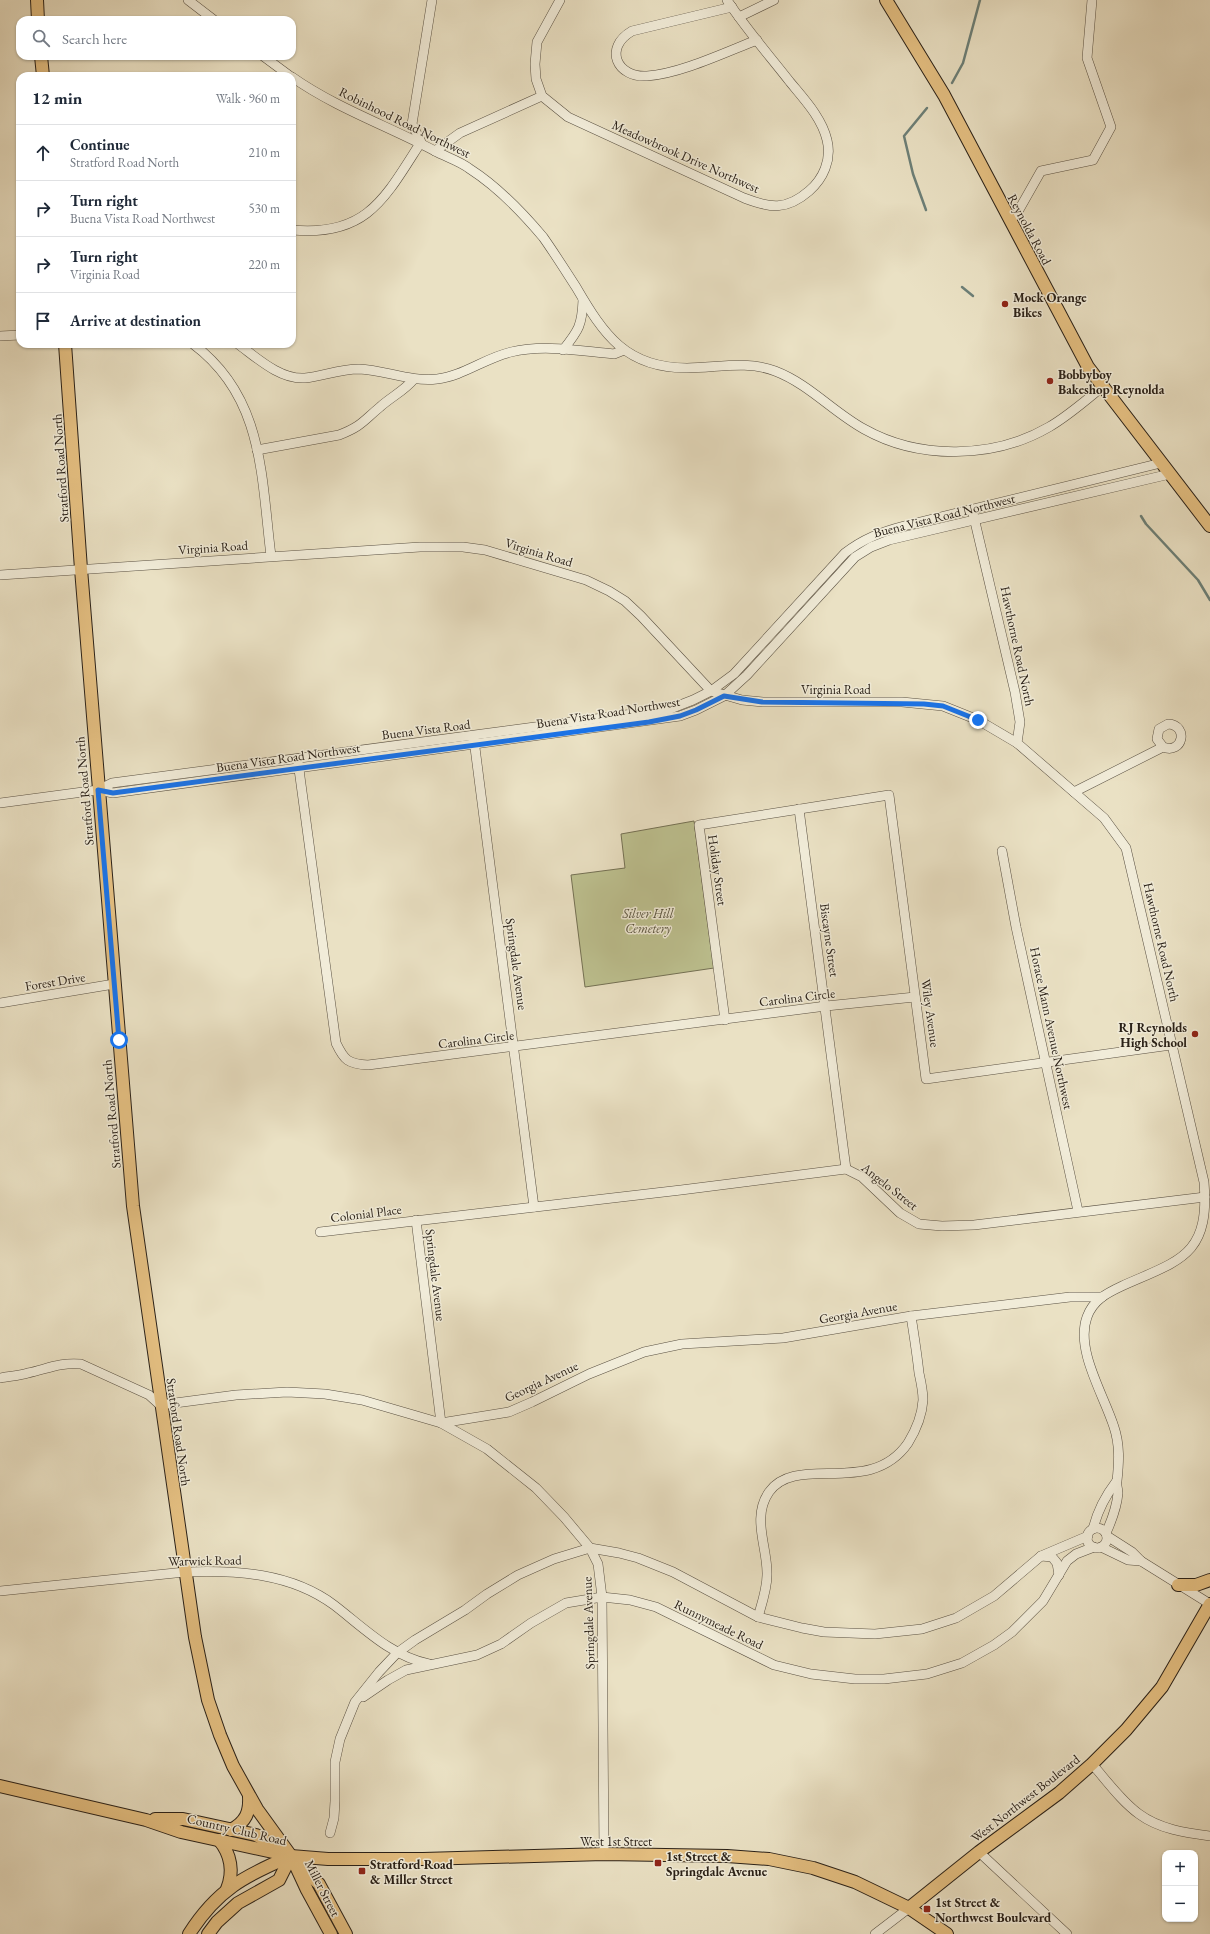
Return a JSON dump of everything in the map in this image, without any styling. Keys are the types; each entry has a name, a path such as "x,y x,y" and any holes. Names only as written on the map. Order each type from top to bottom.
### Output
{"main road":[{"path":"37,0 38,16"},
{"name":"Reynolda Road","path":"886,0 944,94 1075,343 1102,387 1210,526"},
{"path":"41,60 43,72"},
{"name":"Stratford Road North","path":"65,348 98,790 133,1206 160,1405 196,1643 208,1700 226,1750 249,1796 291,1856"},
{"path":"1178,1585 1196,1585 1210,1580"},
{"name":"West Northwest Boulevard","path":"909,1908 979,1852 1059,1792 1092,1764 1126,1730 1162,1687 1210,1604"},
{"name":"Country Club Road","path":"0,1786 146,1820 181,1832 291,1856"},
{"path":"231,1830 242,1824 246,1819 249,1806 249,1796"},
{"name":"Country Club Road","path":"146,1820 183,1819 256,1835 291,1856"},
{"path":"219,1840 227,1851 231,1871 227,1889"},
{"name":"West 1st Street","path":"291,1856 328,1859 423,1859 604,1854 749,1857 813,1868 841,1877 909,1908 947,1934"},
{"path":"189,1934 204,1912 227,1889 245,1877 291,1856"},
{"path":"208,1934 217,1922 238,1903 279,1880 291,1856"},
{"name":"Miller Street","path":"291,1856 307,1890 331,1934"},
{"name":"Miller Street","path":"291,1856 319,1884 346,1934"}],"street":[{"path":"188,0 209,16"},
{"path":"296,230 311,232 336,228 357,220 378,205 391,189 420,142 412,124 432,0"},
{"path":"435,151 460,133 542,96 536,79 537,42 560,0"},
{"path":"739,17 774,0"},
{"path":"1009,219 1016,215 1040,171 1093,160 1112,127 1087,58 1092,0"},
{"path":"730,3 632,31 623,36 616,45 616,58 621,67 633,76 647,76 670,73 757,40"},
{"name":"Meadowbrook Drive Northwest","path":"542,96 568,117 744,198 768,206 787,205 806,194 821,178 828,158 827,140 816,116 739,17 730,3"},
{"name":"Robinhood Road Northwest","path":"268,60 284,72"},
{"name":"Robinhood Road Northwest","path":"296,80 328,100 420,142 469,168 490,183 543,237 607,335 624,350 646,362 667,367 709,367 732,364 769,369 790,377 865,430 900,444 936,451 976,451 998,447 1033,436 1064,417 1102,387"},
{"path":"563,350 576,334 582,320 583,300"},
{"path":"0,336 16,335"},
{"path":"198,348 218,366 242,400 250,420 257,450 271,556"},
{"path":"243,348 269,368 283,374 303,378 336,371 359,369 414,379 451,377 491,358 511,352 534,348 614,354 624,350"},
{"path":"257,450 339,434 351,430 362,424 380,407 406,389 414,379"},
{"name":"Buena Vista Road Northwest","path":"711,691 734,674 845,553 862,541 883,532 1161,463"},
{"name":"Buena Vista Road Northwest","path":"474,740 668,719 696,710 724,696 747,675 855,557 871,547 889,540 975,519 1170,474"},
{"name":"Hawthorne Road North","path":"972,509 1015,692 1020,722 1017,743 1104,818 1126,848 1171,1045 1200,1163 1205,1197 1201,1229 1196,1241 1185,1254 1166,1268 1114,1289 1093,1305 1087,1318 1084,1342 1088,1359 1117,1436 1119,1463 1116,1482 1118,1492 1107,1535"},
{"name":"Virginia Road","path":"0,575 271,556 440,547 485,550 507,555 586,580 610,591 625,601 641,616 711,691 724,696 762,702 902,702 943,706 978,720 1017,743"},
{"name":"Buena Vista Road","path":"0,803 98,790 112,783 298,763 474,740 670,709 711,691"},
{"name":"Springdale Avenue","path":"474,740 515,1048 534,1207 416,1220 441,1423 487,1449 536,1488 564,1517 590,1548 599,1568 602,1597 604,1854"},
{"path":"1074,792 1163,747"},
{"name":"Carolina Circle","path":"298,763 330,1010 336,1042 342,1056 353,1064 368,1066 515,1048 826,1006 915,997"},
{"name":"Wiley Avenue","path":"800,809 889,795 926,1079 1171,1045"},
{"name":"Biscayne Street","path":"800,809 846,1169"},
{"name":"Holiday Street","path":"725,1020 699,825 800,809"},
{"name":"Horace Mann Avenue Northwest","path":"1002,851 1016,927 1047,1062 1078,1211"},
{"name":"Forest Drive","path":"0,1003 114,984"},
{"name":"Angelo Street","path":"534,1207 846,1169 862,1177 900,1214 919,1224 942,1226 974,1225 1078,1211 1205,1197"},
{"name":"Colonial Place","path":"320,1232 416,1220"},
{"name":"Georgia Avenue","path":"160,1405 236,1395 287,1392 325,1394 362,1400 441,1423 509,1412 588,1374 644,1352 682,1344 783,1338 911,1316 1070,1297 1102,1297"},
{"path":"758,1617 765,1592 767,1575 761,1532 761,1513 769,1493 779,1482 796,1475 851,1474 869,1470 886,1462 901,1452 914,1434 920,1417 923,1399 911,1316"},
{"path":"0,1378 27,1374 62,1363 81,1364 149,1395 160,1405"},
{"name":"Hawthorne Road North","path":"1090,1532 1110,1490 1116,1482"},
{"path":"1141,1561 1128,1560 1090,1544 1090,1532 1102,1529 1107,1535 1132,1552 1141,1561 1210,1604"},
{"name":"Runnymeade Road","path":"330,1833 334,1818 335,1762 346,1720 355,1702 379,1672 397,1653 415,1640 465,1610 487,1594 518,1575 554,1559 590,1548 638,1558 673,1572 758,1617 802,1628 853,1634 896,1633 922,1629 951,1621 973,1610 1006,1588 1024,1569 1041,1556 1090,1532"},
{"path":"1097,1547 1106,1543 1107,1535"},
{"name":"Runnymeade Road","path":"355,1702 406,1670 477,1655 566,1603 602,1597 630,1600 656,1607 774,1665 829,1677 884,1679 928,1674 949,1668 994,1645 1020,1624 1043,1601 1067,1561 1076,1554 1097,1547"},
{"path":"1041,1556 1052,1557 1057,1563 1059,1575"},
{"name":"Warwick Road","path":"0,1591 185,1572 216,1570 254,1573 290,1582 315,1593 397,1653 417,1662 434,1665"},
{"path":"1092,1764 1117,1793 1139,1814 1156,1823 1174,1829 1210,1836"},
{"path":"979,1852 1067,1934"},
{"name":"West Northwest Boulevard","path":"875,1934 909,1908"}],"green space":[{"name":"Silver Hill Cemetery","path":"694,821 714,968 585,987 571,875 625,868 621,834"}],"waterway":[{"path":"952,83 963,63 980,0"},
{"path":"926,210 913,174 904,136 927,108"},
{"path":"962,287 973,296"},
{"path":"1141,516 1146,524 1198,580 1210,600"}],"place":[{"name":"Mock Orange Bikes","path":"1005,304"},
{"name":"Bobbyboy Bakeshop Reynolda","path":"1050,381"},
{"name":"RJ Reynolds High School","path":"1195,1034"},
{"name":"1st Street & Springdale Avenue","path":"658,1863"},
{"name":"Stratford Road & Miller Street","path":"362,1871"},
{"name":"1st Street & Northwest Boulevard","path":"927,1909"}],"route":[{"path":"119,1040 98,790 113,793 548,734 649,722 680,716 724,696 762,702 902,702 924,704 943,706 959,711 978,720"}]}
